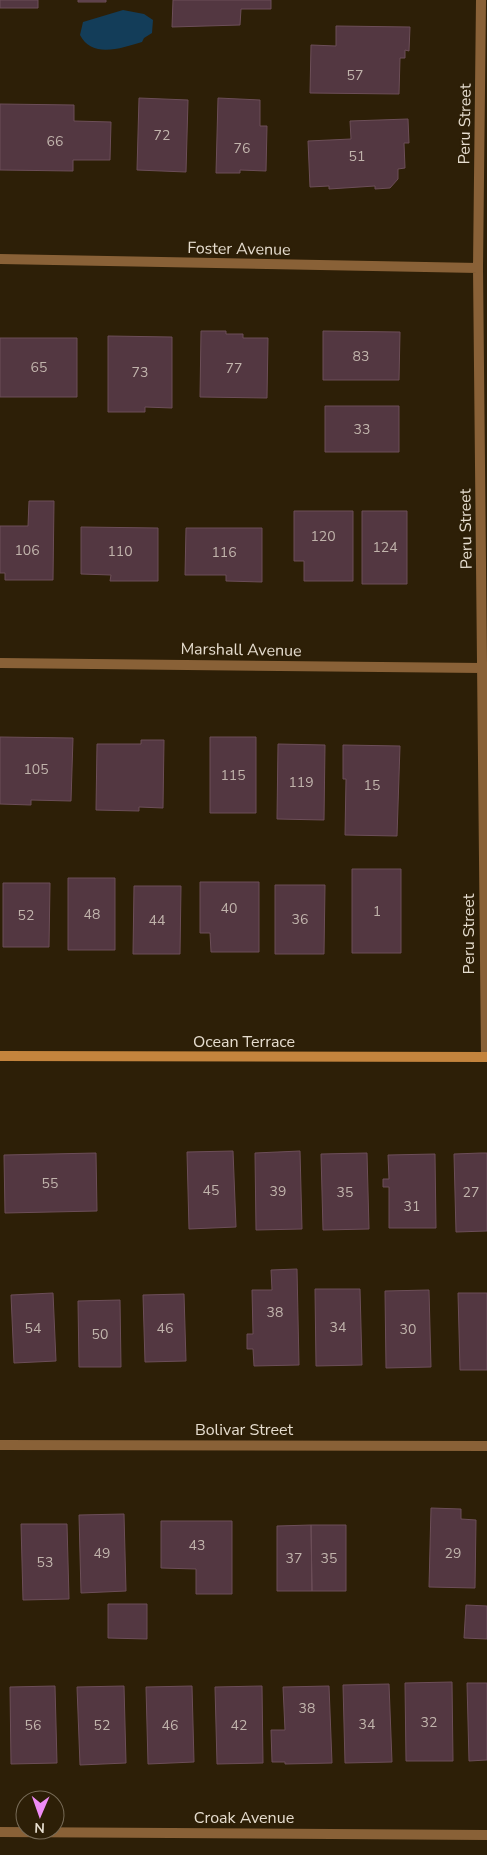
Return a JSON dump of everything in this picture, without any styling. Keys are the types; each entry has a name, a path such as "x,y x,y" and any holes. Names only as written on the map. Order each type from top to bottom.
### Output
{"street":[{"name":"Peru Street","path":"481,0 478,268 486,1057"},
{"name":"Foster Avenue","path":"0,260 478,268"},
{"name":"Marshall Avenue","path":"0,662 482,668"},
{"name":"Ocean Terrace","path":"0,1056 486,1057"},
{"name":"Bolivar Street","path":"0,1445 487,1446"},
{"name":"Croak Avenue","path":"0,1832 487,1835"}],"water":[{"path":"123,10 144,14 153,20 152,33 144,38 142,42 108,50 92,47 80,35 83,22"}],"building":[{"path":"0,0 38,0 38,8 0,8"},
{"path":"78,0 106,0 106,2 78,2"},
{"path":"173,0 271,0 271,9 241,9 240,25 172,27"},
{"path":"336,26 410,27 409,51 405,50 405,58 400,58 399,94 310,93 311,45 336,46"},
{"path":"139,98 188,100 186,172 137,170"},
{"path":"218,98 260,100 260,126 267,126 266,171 240,170 240,173 216,173"},
{"path":"0,104 74,105 74,121 111,122 110,160 73,160 73,171 0,170"},
{"path":"408,119 409,143 404,143 405,168 398,169 398,179 390,188 375,189 375,186 329,189 329,186 310,187 308,141 351,139 350,121"},
{"path":"201,331 226,331 226,334 243,334 243,338 268,338 267,398 200,397"},
{"path":"323,331 400,332 399,380 323,380"},
{"path":"108,336 172,337 172,408 145,407 145,412 108,412"},
{"path":"0,338 77,338 77,397 0,397"},
{"path":"325,406 399,406 399,452 325,452"},
{"path":"29,501 54,501 53,580 5,580 5,573 0,573 0,526 28,526"},
{"path":"294,511 353,511 353,581 304,581 304,561 294,561"},
{"path":"362,511 407,511 407,584 362,584"},
{"path":"81,527 158,528 158,581 110,581 111,575 81,574"},
{"path":"186,528 262,528 262,582 226,581 226,575 185,575"},
{"path":"0,737 73,738 71,801 31,800 31,805 0,804"},
{"path":"210,737 256,737 256,813 210,813"},
{"path":"141,740 164,740 163,808 139,807 139,811 96,810 97,744 141,744"},
{"path":"278,744 325,745 324,820 277,819"},
{"path":"343,745 400,746 397,836 345,835 346,779 343,779"},
{"path":"352,869 401,869 401,953 352,953"},
{"path":"68,878 115,878 115,950 68,950"},
{"path":"200,882 259,882 259,952 211,952 210,933 200,933"},
{"path":"3,883 50,883 49,947 3,947"},
{"path":"275,885 325,885 324,954 275,954"},
{"path":"134,886 181,886 180,954 133,954"},
{"path":"233,1151 236,1227 189,1229 187,1152"},
{"path":"300,1151 302,1229 256,1230 255,1153"},
{"path":"96,1153 97,1211 5,1213 4,1155"},
{"path":"367,1153 369,1229 323,1230 321,1154"},
{"path":"487,1153 487,1231 456,1232 454,1154"},
{"path":"435,1154 436,1228 389,1228 389,1187 383,1187 383,1179 389,1179 388,1155"},
{"path":"297,1269 299,1365 254,1366 253,1349 247,1349 247,1334 253,1334 252,1290 272,1290 271,1270"},
{"path":"315,1289 360,1289 362,1365 316,1366"},
{"path":"429,1290 431,1367 386,1368 385,1291"},
{"path":"53,1293 56,1361 14,1363 11,1295"},
{"path":"458,1293 487,1293 487,1370 460,1370"},
{"path":"184,1294 186,1361 145,1362 143,1295"},
{"path":"120,1300 121,1367 79,1367 78,1301"},
{"path":"431,1508 461,1509 461,1519 476,1520 475,1588 429,1587"},
{"path":"124,1514 126,1591 81,1593 79,1515"},
{"path":"161,1521 232,1521 232,1594 196,1594 196,1569 161,1568"},
{"path":"21,1524 67,1524 69,1599 23,1600"},
{"path":"311,1525 346,1525 346,1591 312,1591"},
{"path":"311,1525 312,1591 277,1591 277,1526"},
{"path":"108,1604 147,1604 147,1639 108,1638"},
{"path":"466,1605 487,1606 487,1639 464,1638"},
{"path":"452,1682 453,1761 406,1761 405,1683"},
{"path":"467,1683 487,1683 487,1760 469,1761"},
{"path":"389,1684 392,1762 345,1763 343,1685"},
{"path":"55,1686 57,1763 11,1764 10,1687"},
{"path":"124,1686 126,1763 80,1765 77,1687"},
{"path":"192,1686 194,1762 148,1764 146,1687"},
{"path":"262,1686 263,1763 217,1764 215,1687"},
{"path":"329,1686 332,1763 285,1764 285,1762 272,1762 271,1730 285,1730 283,1687"}]}
